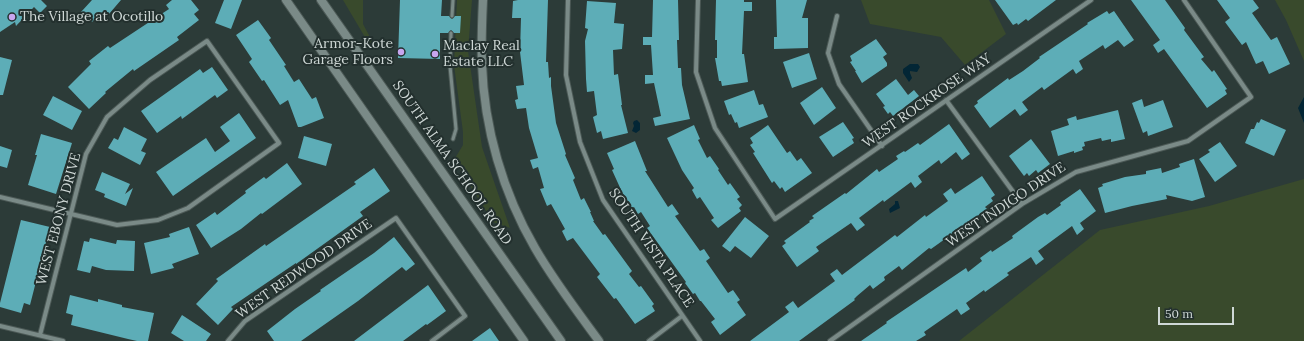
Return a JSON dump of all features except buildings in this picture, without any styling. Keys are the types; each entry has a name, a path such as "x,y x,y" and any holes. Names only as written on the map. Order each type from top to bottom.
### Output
{"main road":[{"path":"286,0 524,341"},
{"name":"SOUTH ALMA SCHOOL ROAD","path":"321,0 561,341"},
{"path":"483,0 482,65 484,89 492,138 506,190 535,248 598,341"}],"street":[{"name":"SOUTH VISTA PLACE","path":"568,0 566,75 580,142 603,200 700,341"},
{"name":"WEST ROCKROSE WAY","path":"698,0 696,72 715,128 775,219 1091,0"},
{"name":"WEST INDIGO DRIVE","path":"830,341 1022,204 1076,172 1188,141 1251,98 1184,0"},
{"path":"837,16 828,53 839,84 882,146"},
{"name":"WEST EBONY DRIVE","path":"40,336 86,154 107,117 150,80 207,41 279,143 188,208 158,220 117,225 71,214"},
{"path":"946,100 1022,204"},
{"path":"0,197 71,214"},
{"name":"WEST REDWOOD DRIVE","path":"228,341 245,321 396,218 465,316 432,341"},
{"path":"649,341 682,316"},
{"path":"0,326 63,341"}],"lane":[{"path":"452,0 452,16"},
{"path":"451,33 450,66 456,129 453,139"}],"green space":[{"path":"343,0 363,0 363,24 372,41 369,44"},
{"path":"457,0 472,0 468,51 482,147 510,228 493,222 454,160 463,145 463,132 454,65"},
{"path":"861,0 989,0 1006,34 965,65 941,37 870,24"},
{"path":"1275,0 1304,0 1304,61 1286,20"},
{"path":"1304,179 1304,341 959,341 1100,230 1209,206"}],"water":[{"path":"910,64 918,64 920,67 917,72 910,71 912,78 909,82 903,73 903,69"},
{"path":"1304,97 1304,123 1298,108"},
{"path":"637,120 640,123 640,130 636,133 632,131 634,126 633,123"},
{"path":"895,201 898,201 900,208 890,213 889,209 895,204"}],"place":[{"name":"The Village at Ocotillo","path":"12,17"},
{"name":"Armor-Kote Garage Floors","path":"401,52"},
{"name":"Maclay Real Estate LLC","path":"435,54"}]}
